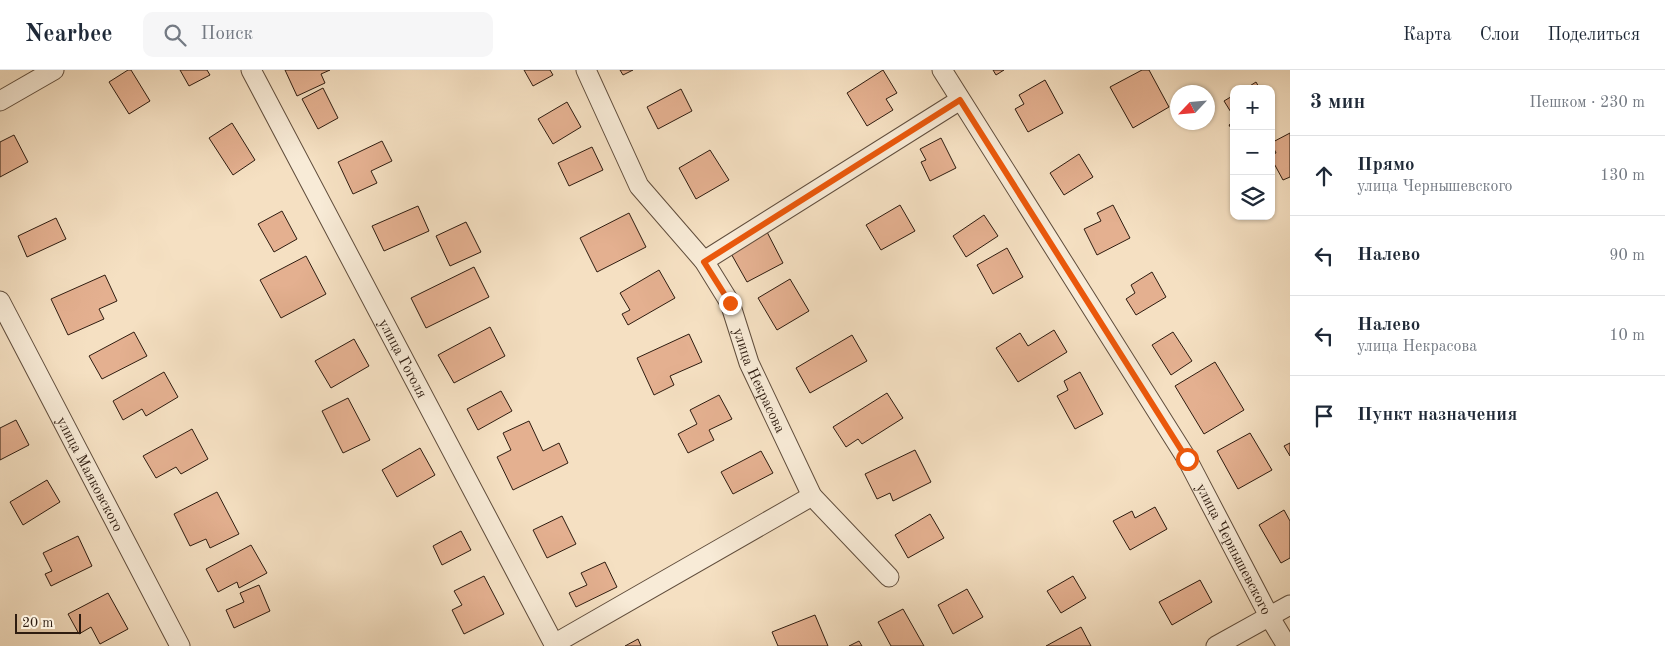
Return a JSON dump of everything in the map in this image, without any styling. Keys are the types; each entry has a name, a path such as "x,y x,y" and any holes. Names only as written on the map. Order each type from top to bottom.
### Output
{"street":[{"path":"0,101 54,70"},
{"name":"улица Гоголя","path":"251,70 555,645"},
{"name":"улица Некрасова","path":"586,70 639,186 704,262 730,303 749,363 812,496 889,576"},
{"name":"улица Чернышевского","path":"942,70 1187,459 1269,616 1287,646"},
{"path":"704,262 960,100"},
{"name":"улица Маяковского","path":"0,301 180,646"},
{"path":"555,645 812,496"},
{"path":"1216,646 1290,605"}],"building":[{"path":"131,70 150,101 129,114 109,82"},
{"path":"180,70 207,70 210,75 189,86"},
{"path":"285,70 330,70 321,74 325,83 297,96"},
{"path":"524,70 550,70 553,75 533,86"},
{"path":"620,70 633,70 623,75"},
{"path":"883,70 897,93 886,99 893,110 867,126 847,93"},
{"path":"993,70 1004,70 996,75"},
{"path":"1142,70 1149,70 1169,107 1133,128 1110,87"},
{"path":"1045,80 1063,113 1028,132 1015,109 1024,104 1019,95"},
{"path":"323,88 338,118 318,129 302,99"},
{"path":"681,89 692,111 658,129 647,107"},
{"path":"1230,97 1230,111 1224,101"},
{"path":"567,102 581,127 553,144 538,119"},
{"path":"232,123 255,160 233,175 209,138"},
{"path":"1290,133 1290,177 1283,180 1275,165 1275,141"},
{"path":"14,135 28,162 0,177 0,142"},
{"path":"941,138 956,168 930,181 921,162 926,160 920,149"},
{"path":"382,141 392,161 371,171 377,183 353,194 338,162"},
{"path":"592,147 603,170 569,186 558,163"},
{"path":"710,150 729,180 696,199 679,168"},
{"path":"1079,154 1093,177 1064,195 1050,173"},
{"path":"900,205 915,231 881,250 866,225"},
{"path":"1113,205 1130,238 1097,255 1084,229 1101,221 1097,213"},
{"path":"418,206 429,231 384,251 372,226"},
{"path":"282,211 297,239 274,252 258,224"},
{"path":"629,213 646,247 597,272 580,238"},
{"path":"984,215 998,236 966,257 953,236"},
{"path":"56,218 66,239 27,257 18,236"},
{"path":"466,222 481,252 450,266 436,236"},
{"path":"766,230 783,263 747,282 729,250"},
{"path":"1007,248 1023,277 993,294 977,265"},
{"path":"306,256 326,294 281,318 260,280"},
{"path":"474,267 489,297 426,328 411,298"},
{"path":"659,270 675,298 628,325 622,314 630,310 620,293"},
{"path":"1152,272 1166,297 1136,315 1126,299 1135,293 1131,285"},
{"path":"105,275 117,301 99,309 104,319 68,335 51,299"},
{"path":"790,279 809,311 777,330 758,298"},
{"path":"490,327 505,356 454,383 438,355"},
{"path":"1054,330 1067,352 1018,382 996,348 1020,333 1028,346"},
{"path":"134,332 147,356 102,379 89,356"},
{"path":"1173,332 1192,361 1171,375 1152,345"},
{"path":"689,334 702,362 670,376 674,385 654,395 637,358"},
{"path":"852,335 867,361 810,393 796,368"},
{"path":"354,339 369,366 331,388 315,361"},
{"path":"1215,362 1244,410 1204,434 1175,386"},
{"path":"164,372 178,397 146,416 142,409 123,420 113,401"},
{"path":"1080,372 1103,414 1075,429 1057,396 1068,390 1064,381"},
{"path":"501,391 512,411 478,430 467,409"},
{"path":"887,393 903,418 862,444 858,439 846,447 833,427"},
{"path":"719,395 732,419 709,430 714,440 688,453 678,434 697,424 690,410"},
{"path":"348,398 370,440 343,453 322,411"},
{"path":"16,420 29,445 0,460 0,428"},
{"path":"529,421 543,451 559,443 568,463 513,490 497,457 511,450 503,433"},
{"path":"192,429 208,459 181,474 176,467 156,478 143,456"},
{"path":"1250,433 1272,470 1238,489 1217,451"},
{"path":"1290,443 1290,456 1284,446"},
{"path":"420,448 435,475 397,497 382,470"},
{"path":"915,450 931,482 893,501 890,493 877,499 865,474"},
{"path":"761,451 773,473 733,494 721,472"},
{"path":"47,480 60,502 23,525 10,502"},
{"path":"217,492 239,534 210,548 206,539 190,546 174,514"},
{"path":"1155,507 1167,529 1130,550 1113,521 1132,511 1135,518"},
{"path":"1284,510 1290,521 1290,558 1281,563 1259,525"},
{"path":"930,514 944,538 908,558 895,535"},
{"path":"562,516 576,544 547,558 533,530"},
{"path":"461,531 471,550 442,565 433,546"},
{"path":"78,536 92,566 51,586 45,574 52,571 43,553"},
{"path":"251,545 267,573 239,588 237,582 218,592 206,569"},
{"path":"605,562 617,587 576,607 569,593 587,585 581,573"},
{"path":"484,576 504,614 464,634 452,610 462,605 454,591"},
{"path":"1073,576 1086,598 1061,613 1047,591"},
{"path":"1200,580 1212,602 1172,625 1159,602"},
{"path":"259,585 270,611 234,628 226,610 244,602 240,593"},
{"path":"967,589 983,617 953,634 938,605"},
{"path":"108,593 128,629 100,644 91,627 79,634 68,614"},
{"path":"903,609 924,646 891,646 878,622"},
{"path":"815,615 828,646 778,646 772,632"},
{"path":"1081,627 1091,646 1046,646"},
{"path":"638,639 641,646 625,646"},
{"path":"859,641 862,646 849,646"}],"route":[{"path":"730,303 704,262 960,100 1187,459"}]}
